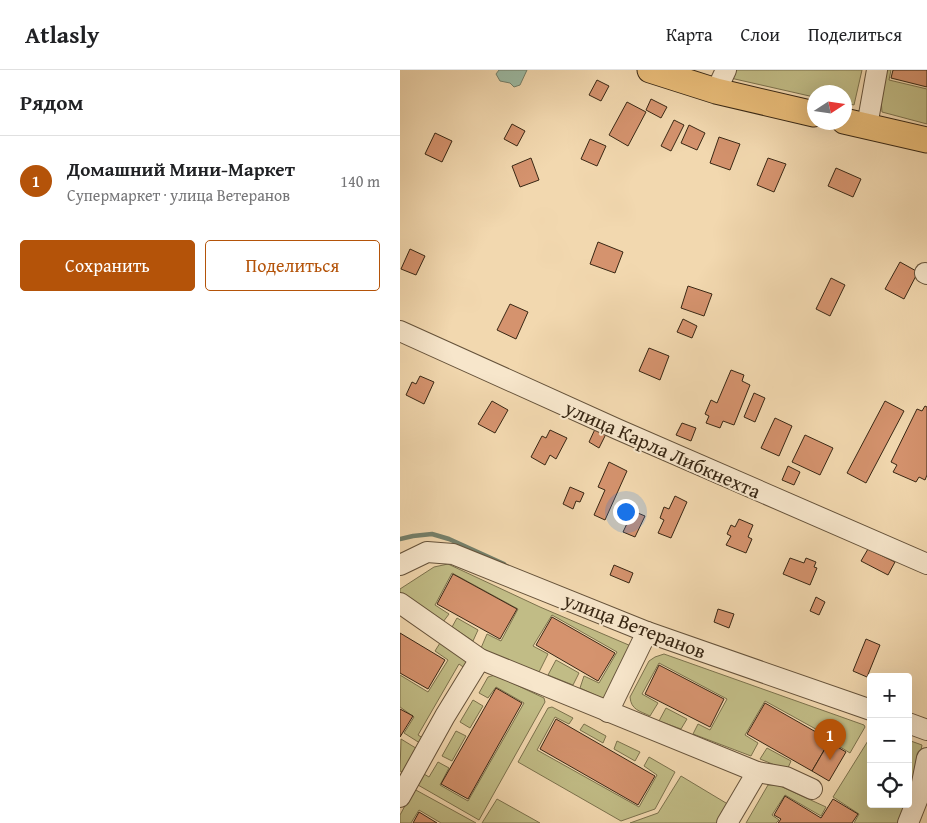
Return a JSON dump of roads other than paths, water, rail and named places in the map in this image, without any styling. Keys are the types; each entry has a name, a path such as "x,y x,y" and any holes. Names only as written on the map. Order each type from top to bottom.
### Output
{"main road":[{"path":"650,70 721,80 807,111"},
{"path":"856,124 927,140"}],"street":[{"path":"856,124 877,70"},
{"name":"улица Карла Либкнехта","path":"400,331 617,429 927,564"},
{"name":"улица Ветеранов","path":"400,565 427,552 453,554 647,632 867,709"},
{"path":"400,603 480,659 757,772 786,777 812,789"},
{"path":"608,712 647,632"},
{"path":"400,797 445,716 480,659"},
{"path":"912,725 927,730"},
{"path":"908,823 920,793 927,758"},
{"path":"727,823 757,772"}],"waterway":[{"path":"400,539 432,534 449,539 504,564"}],"place":[{"name":"Домашний Мини-Маркет","path":"830,760"}]}
